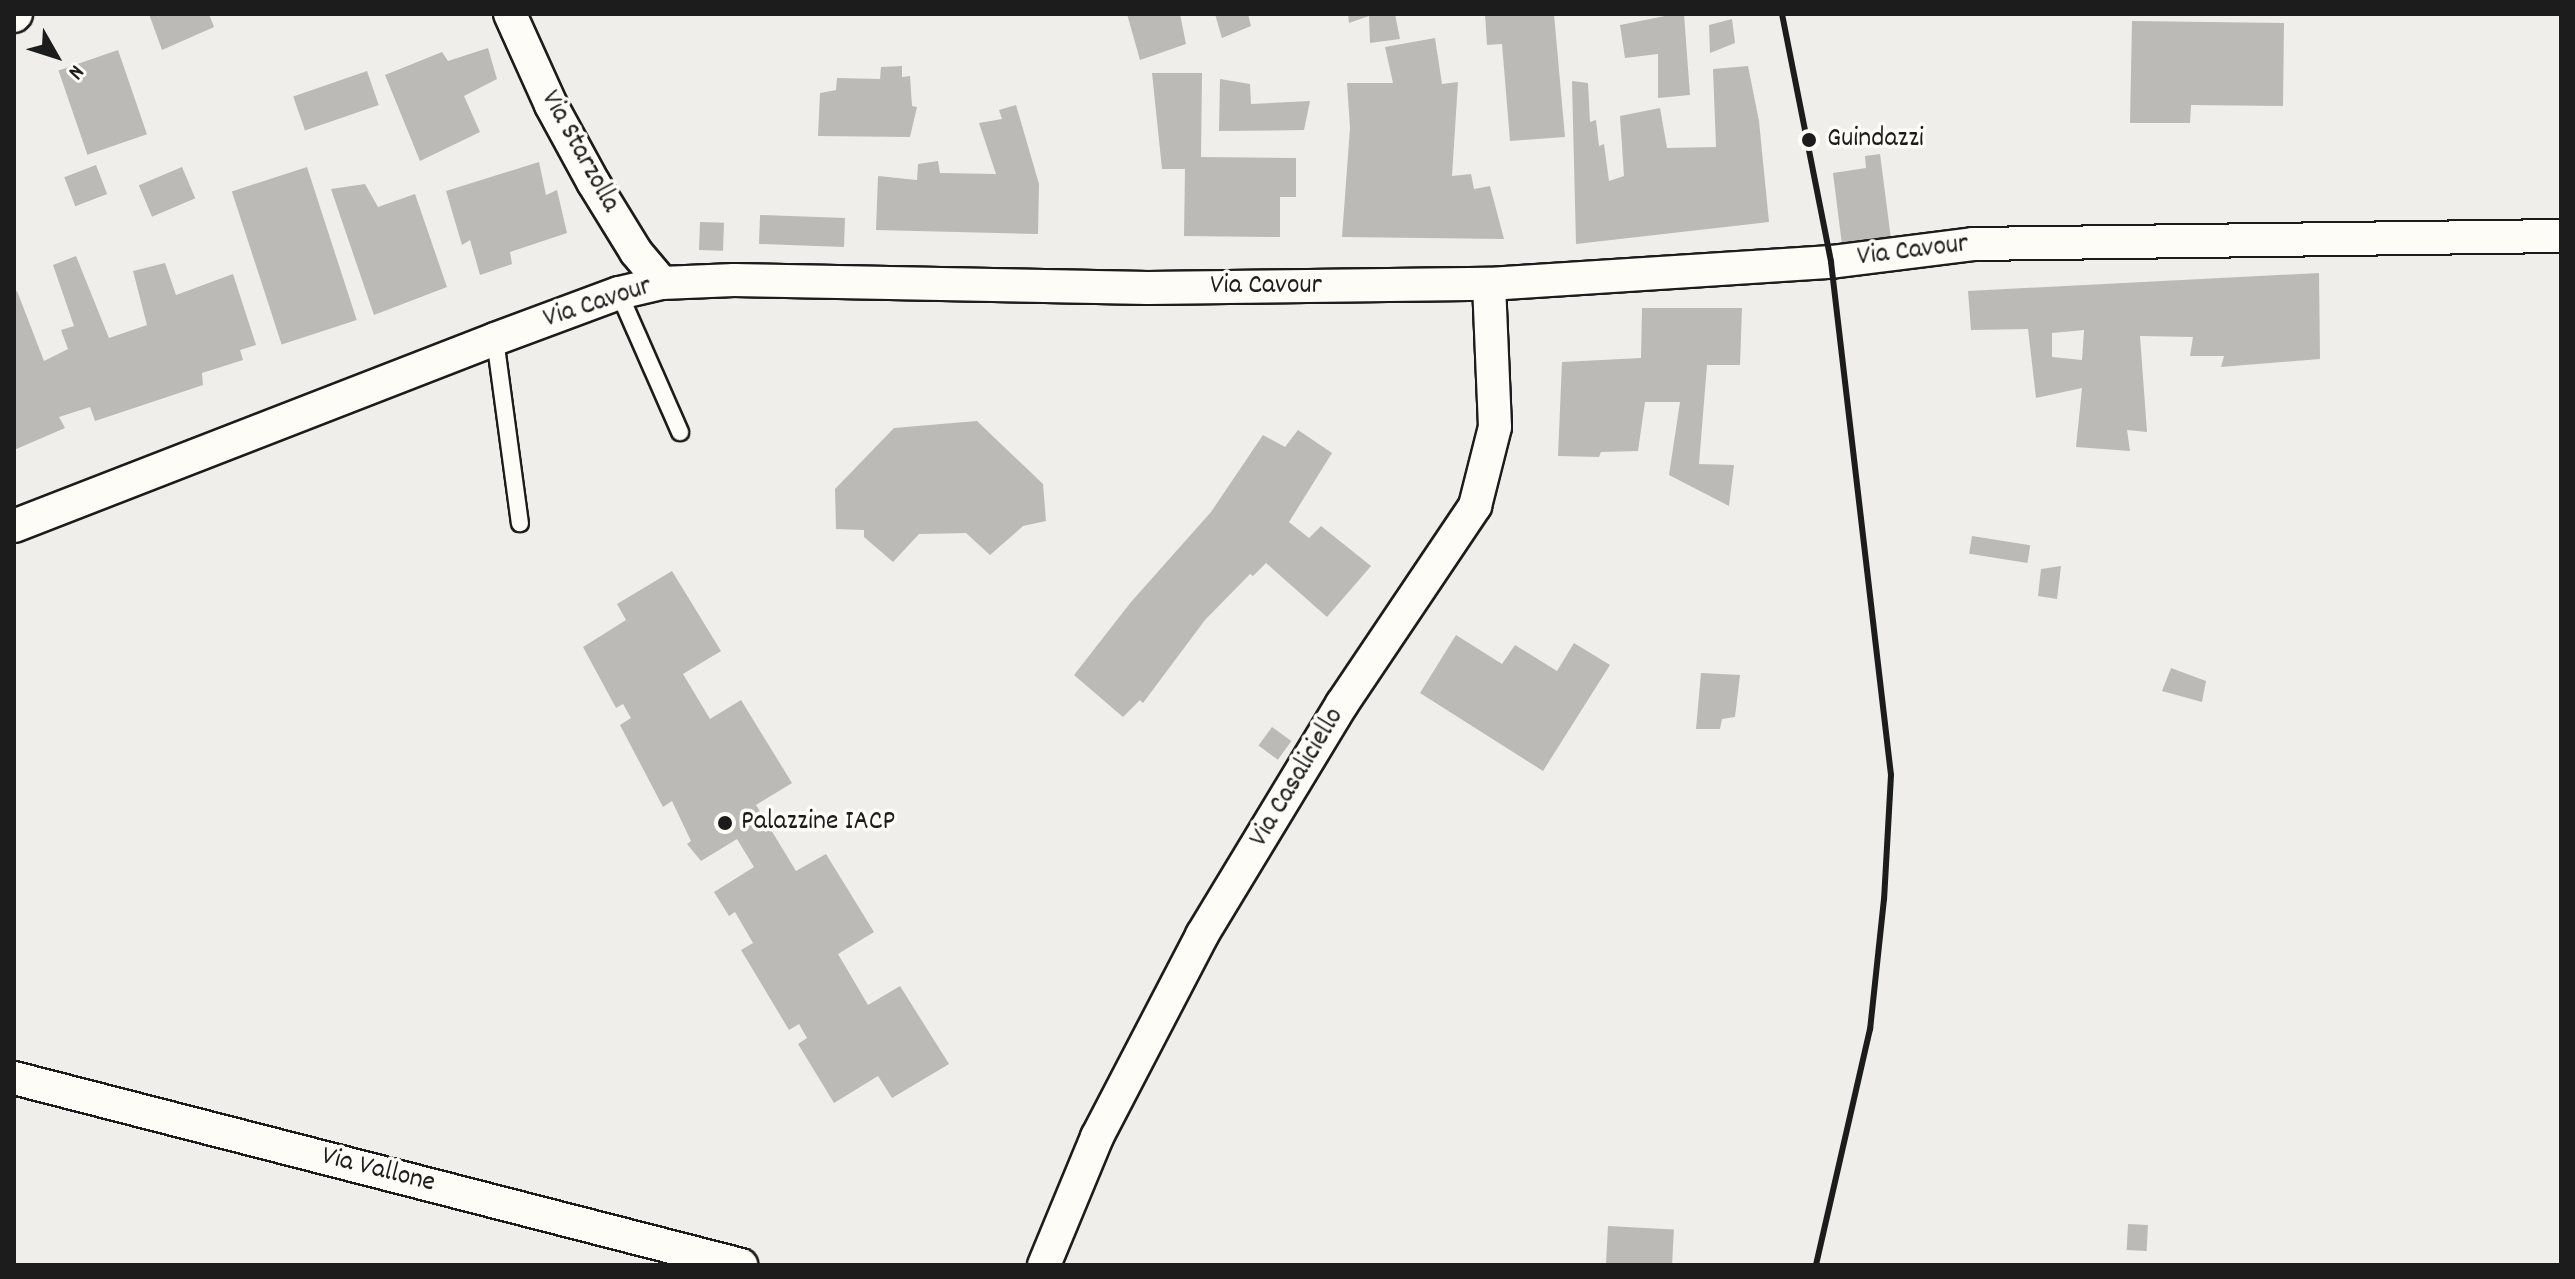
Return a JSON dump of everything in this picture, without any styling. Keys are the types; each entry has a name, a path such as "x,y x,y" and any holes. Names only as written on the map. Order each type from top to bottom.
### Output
{"street":[{"name":"Via Starzolla","path":"510,14 551,105 593,182 636,252 662,283"},
{"name":"Via Cavour","path":"14,526 495,339 619,293 662,283 734,280 1148,288 1489,284 1831,262 1973,244 2561,236"},
{"name":"Via Casaliciello","path":"1044,1265 1097,1137 1202,935 1342,704 1475,506 1495,427 1489,284"},
{"name":"Via Vallone","path":"14,1078 741,1265"}],"lane":[{"path":"619,293 680,432"},
{"path":"495,339 520,523"}],"building":[{"path":"149,14 209,14 214,27 162,50"},
{"path":"1127,14 1180,14 1186,44 1140,60"},
{"path":"1215,14 1248,14 1251,26 1222,38"},
{"path":"1348,14 1395,14 1400,39 1370,43 1369,16 1349,23"},
{"path":"1485,14 1554,14 1565,137 1510,141 1502,44 1487,45"},
{"path":"1684,14 1690,95 1658,98 1658,54 1625,58 1620,25"},
{"path":"1732,19 1735,43 1710,53 1709,25"},
{"path":"2132,21 2284,23 2283,106 2191,105 2190,123 2130,123"},
{"path":"1435,38 1442,84 1458,82 1452,176 1471,174 1474,189 1490,186 1504,239 1342,237 1350,128 1347,83 1393,83 1385,47"},
{"path":"488,48 497,79 464,96 480,132 420,161 385,75 442,52 448,61"},
{"path":"118,50 147,134 87,155 58,71"},
{"path":"902,66 902,77 910,76 912,106 917,107 910,137 818,136 820,93 836,90 837,78 880,79 881,67"},
{"path":"1748,66 1759,121 1769,222 1576,244 1572,81 1588,83 1590,122 1596,120 1599,146 1604,144 1609,181 1624,176 1620,116 1660,108 1667,148 1716,147 1713,69"},
{"path":"367,71 379,105 305,130 293,96"},
{"path":"1152,73 1202,73 1201,157 1296,158 1296,197 1280,197 1280,237 1184,236 1185,169 1162,169"},
{"path":"1220,79 1250,84 1251,104 1310,101 1304,130 1219,131"},
{"path":"1016,105 1039,184 1038,234 876,230 878,176 917,180 918,164 938,161 940,173 996,174 979,123 1002,119 999,110"},
{"path":"1880,154 1891,239 1842,245 1833,173 1866,168 1865,156"},
{"path":"539,162 546,195 557,190 567,233 510,252 512,264 480,275 470,240 462,245 446,191"},
{"path":"96,165 107,194 75,206 64,177"},
{"path":"182,167 195,198 152,217 139,185"},
{"path":"307,167 357,320 282,345 232,191"},
{"path":"365,184 378,207 415,194 447,287 374,315 331,189"},
{"path":"760,215 845,218 844,247 759,244"},
{"path":"700,222 724,223 723,251 699,250"},
{"path":"76,256 109,338 147,325 133,271 165,263 176,295 233,274 256,345 240,350 243,360 202,373 203,385 95,421 90,407 59,417 65,428 14,450 14,292 17,291 44,361 68,349 61,330 74,326 53,265"},
{"path":"2319,273 2320,359 2221,367 2224,356 2190,356 2193,337 2140,336 2147,432 2127,430 2130,451 2076,447 2082,388 2036,398 2028,329 1971,330 1968,291","holes":["2084,330 2082,360 2052,357 2052,333"]},
{"path":"1642,308 1742,308 1740,365 1707,365 1699,464 1734,465 1729,506 1669,475 1680,402 1645,402 1638,451 1601,452 1599,457 1558,456 1562,362 1641,358"},
{"path":"977,421 1043,484 1046,521 1023,526 990,555 966,533 919,534 893,562 864,537 864,530 836,529 835,489 894,428"},
{"path":"1298,430 1332,453 1289,522 1309,538 1321,526 1371,566 1327,617 1266,563 1253,576 1250,574 1205,620 1143,703 1140,700 1123,717 1074,675 1131,602 1211,512 1263,435 1285,447"},
{"path":"1972,536 2030,545 2027,563 1969,554"},
{"path":"2061,566 2057,599 2038,596 2041,569"},
{"name":"Palazzine IACP","path":"672,571 721,651 683,674 710,719 741,700 792,783 756,805 796,871 826,854 874,932 838,954 868,1005 900,986 949,1064 892,1098 878,1076 834,1103 798,1044 807,1038 799,1024 789,1030 741,950 753,943 735,912 729,916 714,892 754,867 737,839 701,861 687,844 691,841 672,801 663,807 620,725 631,718 623,704 616,708 583,647 626,620 617,604"},
{"path":"1456,635 1502,664 1515,645 1557,671 1574,643 1610,665 1543,771 1420,693"},
{"path":"2171,668 2206,681 2202,702 2162,691"},
{"path":"1701,673 1740,675 1735,717 1722,719 1720,729 1696,729"},
{"path":"1272,727 1291,741 1278,760 1258,746"},
{"path":"2128,1224 2148,1225 2147,1251 2127,1250"},
{"path":"1608,1226 1674,1229 1672,1265 1606,1265"}],"railway":[{"path":"1782,14 1831,262 1891,775 1884,899 1870,1029 1816,1265"}],"place":[{"name":"Guindazzi","path":"1809,140"},
{"name":"Palazzine IACP","path":"725,823"}]}
